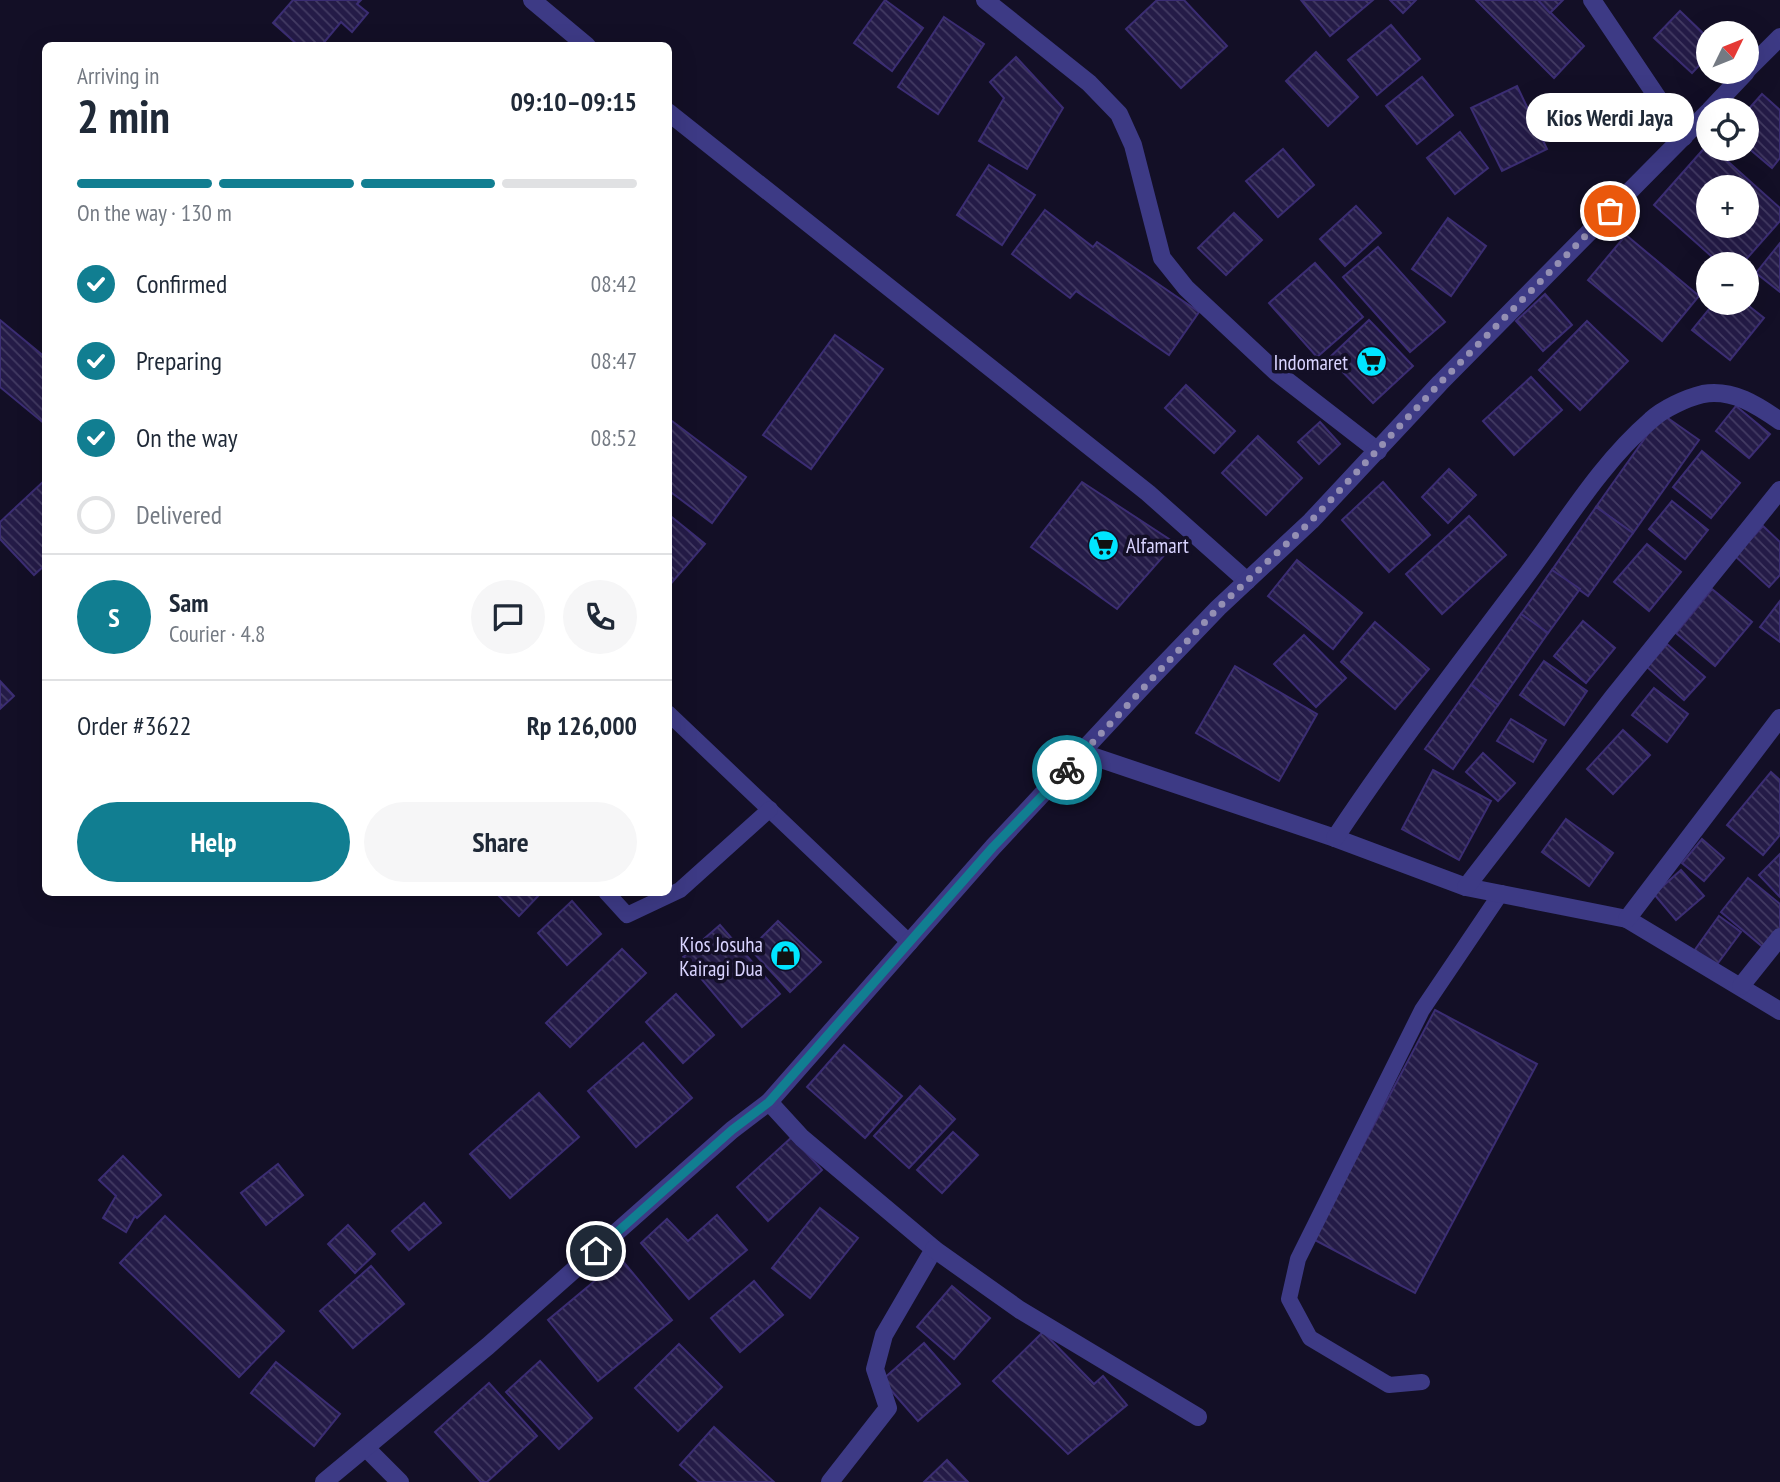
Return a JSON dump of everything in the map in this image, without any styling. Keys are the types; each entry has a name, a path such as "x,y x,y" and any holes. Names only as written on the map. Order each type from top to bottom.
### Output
{"street":[{"path":"532,0 582,42"},
{"path":"985,0 1089,83 1119,114 1133,145 1162,258 1186,288 1276,372 1378,452"},
{"path":"1592,0 1684,137"},
{"path":"1759,61 1776,49"},
{"path":"1721,98 1734,84"},
{"path":"672,115 1148,493 1247,581"},
{"path":"324,1482 488,1346 732,1130 769,1102 993,847 1145,684 1311,521 1440,383 1696,125"},
{"path":"1335,838 1379,772 1524,579 1598,474 1653,419 1703,394 1730,395 1752,401 1780,421"},
{"path":"1466,887 1613,697 1780,490"},
{"path":"1627,919 1780,718"},
{"path":"1083,753 1335,838 1466,887 1627,919 1780,1011"},
{"path":"1741,986 1780,937"},
{"path":"769,1102 802,1138 934,1249 1020,1310 1198,1417"},
{"path":"830,1482 888,1408 875,1369 884,1335 934,1249"},
{"path":"366,1449 400,1482"}],"lane":[{"path":"672,717 910,943"},
{"path":"672,894 680,890 770,809"},
{"path":"1422,1382 1389,1385 1310,1338 1289,1299 1298,1259 1422,1010 1501,893"},
{"path":"610,896 627,915 668,896"}],"building":[{"path":"293,0 361,0 357,4 368,13 352,32 341,22 324,42 294,42 273,23"},
{"path":"885,0 923,28 892,71 854,43"},
{"path":"1157,0 1184,0 1227,46 1181,88 1126,29"},
{"path":"1301,0 1373,0 1330,36"},
{"path":"1390,0 1416,0 1403,13"},
{"path":"1476,0 1538,0 1584,46 1554,78"},
{"path":"1538,0 1563,0 1550,13"},
{"path":"1680,11 1696,26 1696,69 1692,73 1654,38"},
{"path":"944,17 984,44 938,114 898,87"},
{"path":"1391,25 1420,59 1377,95 1348,60"},
{"path":"1316,52 1358,97 1328,126 1286,81"},
{"path":"1016,57 1063,108 1027,169 979,141 1004,98 990,82"},
{"path":"1422,77 1453,115 1417,144 1386,106"},
{"path":"1517,86 1547,149 1502,171 1471,108"},
{"path":"1762,94 1780,110 1780,158 1772,168 1759,157 1758,98"},
{"path":"1460,132 1488,168 1455,194 1427,158"},
{"path":"1283,149 1314,185 1278,217 1246,181"},
{"path":"1696,158 1696,161 1727,161 1743,175 1696,175 1696,238 1759,238 1759,189 1780,208 1780,221 1753,252 1707,252 1654,205"},
{"path":"989,165 1035,195 1002,245 957,215"},
{"path":"1356,206 1381,233 1345,266 1320,239"},
{"path":"1045,210 1093,247 1097,242 1199,312 1169,355 1076,291 1070,298 1012,254"},
{"path":"1234,213 1262,240 1226,275 1198,248"},
{"path":"1448,218 1486,246 1451,296 1412,269"},
{"path":"1626,235 1696,293 1696,300 1662,341 1588,280"},
{"path":"1780,243 1780,292 1759,275 1759,269"},
{"path":"1378,247 1445,322 1410,352 1343,277"},
{"path":"1315,263 1363,317 1317,357 1269,303"},
{"path":"1545,294 1572,325 1543,351 1516,321"},
{"path":"1759,314 1764,318 1730,360 1692,330 1704,315"},
{"path":"0,320 42,355 42,422 0,387"},
{"name":"Indomaret","path":"1369,320 1413,366 1373,403 1329,358"},
{"path":"1587,321 1628,361 1580,410 1539,370"},
{"path":"835,335 883,369 811,469 763,435"},
{"path":"1531,377 1562,410 1514,455 1483,421"},
{"path":"1186,385 1235,431 1214,453 1165,408"},
{"path":"1736,406 1770,434 1749,458 1716,431"},
{"path":"1662,414 1699,440 1633,533 1596,507"},
{"path":"672,421 746,477 712,523 672,493"},
{"path":"1320,422 1340,444 1319,464 1298,442"},
{"path":"1258,436 1302,478 1266,515 1222,473"},
{"path":"1702,451 1740,483 1711,518 1673,487"},
{"path":"1449,469 1476,495 1448,523 1422,497"},
{"name":"Alfamart","path":"1082,482 1175,543 1117,609 1031,547"},
{"path":"1383,482 1430,535 1389,572 1342,520"},
{"path":"42,483 42,568 34,575 0,539 0,522"},
{"path":"1672,501 1708,530 1685,559 1649,529"},
{"path":"1596,507 1633,533 1588,596 1552,570"},
{"path":"1469,516 1506,555 1442,614 1406,574"},
{"path":"672,517 705,544 672,582"},
{"path":"1763,526 1780,542 1780,575 1769,587 1735,556"},
{"path":"1647,544 1681,572 1649,611 1614,582"},
{"path":"1297,560 1362,613 1333,649 1268,596"},
{"path":"1552,570 1580,589 1548,633 1521,614"},
{"path":"1712,589 1752,622 1715,666 1676,633"},
{"path":"1780,601 1780,642 1760,627"},
{"path":"1521,614 1548,633 1498,705 1471,685"},
{"path":"1583,621 1615,648 1586,683 1554,656"},
{"path":"1375,622 1429,669 1395,709 1341,662"},
{"path":"1304,635 1346,678 1316,707 1274,664"},
{"path":"1667,644 1705,677 1684,700 1647,667"},
{"path":"1544,661 1587,691 1564,725 1520,695"},
{"path":"1235,666 1317,714 1279,781 1196,733"},
{"path":"0,681 14,696 0,709"},
{"path":"1471,685 1498,705 1453,769 1425,749"},
{"path":"1654,688 1688,714 1667,742 1632,715"},
{"path":"1511,719 1546,740 1533,762 1497,741"},
{"path":"1623,730 1650,755 1613,794 1587,769"},
{"path":"1483,753 1515,783 1498,801 1466,772"},
{"path":"1433,770 1491,801 1459,860 1402,829"},
{"path":"1771,772 1780,780 1780,835 1763,855 1727,825"},
{"path":"1566,819 1613,853 1589,886 1542,852"},
{"path":"1702,839 1724,858 1704,881 1682,863"},
{"path":"1780,854 1780,897 1759,875"},
{"path":"1681,870 1704,896 1676,920 1654,894"},
{"path":"1748,878 1780,904 1780,928 1764,948 1721,912"},
{"path":"499,896 538,896 519,916"},
{"path":"572,901 601,934 567,965 538,933"},
{"path":"1719,916 1741,932 1715,967 1694,951"},
{"name":"Kios Josuha Kairagi Dua","path":"778,921 821,962 790,992 750,949"},
{"path":"720,925 780,994 742,1027 683,957"},
{"path":"622,949 646,973 570,1047 546,1023"},
{"path":"676,994 714,1035 683,1063 646,1022"},
{"path":"1435,1010 1537,1064 1415,1293 1313,1239"},
{"path":"643,1043 692,1098 636,1147 588,1091"},
{"path":"844,1045 902,1096 865,1138 807,1087"},
{"path":"920,1086 955,1119 909,1168 874,1136"},
{"path":"539,1093 579,1137 510,1198 470,1154"},
{"path":"953,1132 978,1155 942,1193 917,1170"},
{"path":"792,1137 822,1170 768,1221 737,1187"},
{"path":"123,1156 161,1195 137,1218 135,1216 126,1232 103,1218 116,1196 99,1180"},
{"path":"278,1164 303,1195 266,1225 241,1193"},
{"path":"424,1203 441,1223 409,1250 392,1231"},
{"path":"820,1208 858,1238 810,1298 772,1268"},
{"path":"717,1215 747,1250 689,1299 641,1243 667,1219 688,1241"},
{"path":"165,1216 284,1331 239,1377 120,1263"},
{"path":"348,1225 375,1254 355,1273 328,1244"},
{"path":"621,1259 672,1320 598,1381 548,1320"},
{"path":"371,1266 404,1304 353,1348 320,1311"},
{"path":"754,1281 783,1315 740,1352 711,1318"},
{"path":"952,1286 990,1318 954,1359 917,1327"},
{"path":"1043,1332 1094,1384 1103,1376 1127,1405 1068,1454 993,1381"},
{"path":"924,1343 960,1384 918,1421 882,1380"},
{"path":"679,1344 722,1387 678,1431 635,1388"},
{"path":"540,1361 592,1418 559,1449 506,1392"},
{"path":"276,1362 340,1414 314,1446 251,1393"},
{"path":"489,1383 537,1436 487,1482 481,1482 435,1432"},
{"path":"714,1427 774,1482 699,1482 680,1465"},
{"path":"947,1460 968,1482 924,1482"}],"way so far":[{"path":"1067,770 1218,608 1311,521 1440,383 1610,211"}],"place":[{"name":"Kios Werdi Jaya","path":"1610,211"},
{"name":"Indomaret","path":"1371,362"},
{"name":"Alfamart","path":"1103,545"},
{"name":"Kios Josuha Kairagi Dua","path":"786,956"}],"route":[{"path":"596,1251 732,1130 769,1102 993,847 1067,770"}]}
